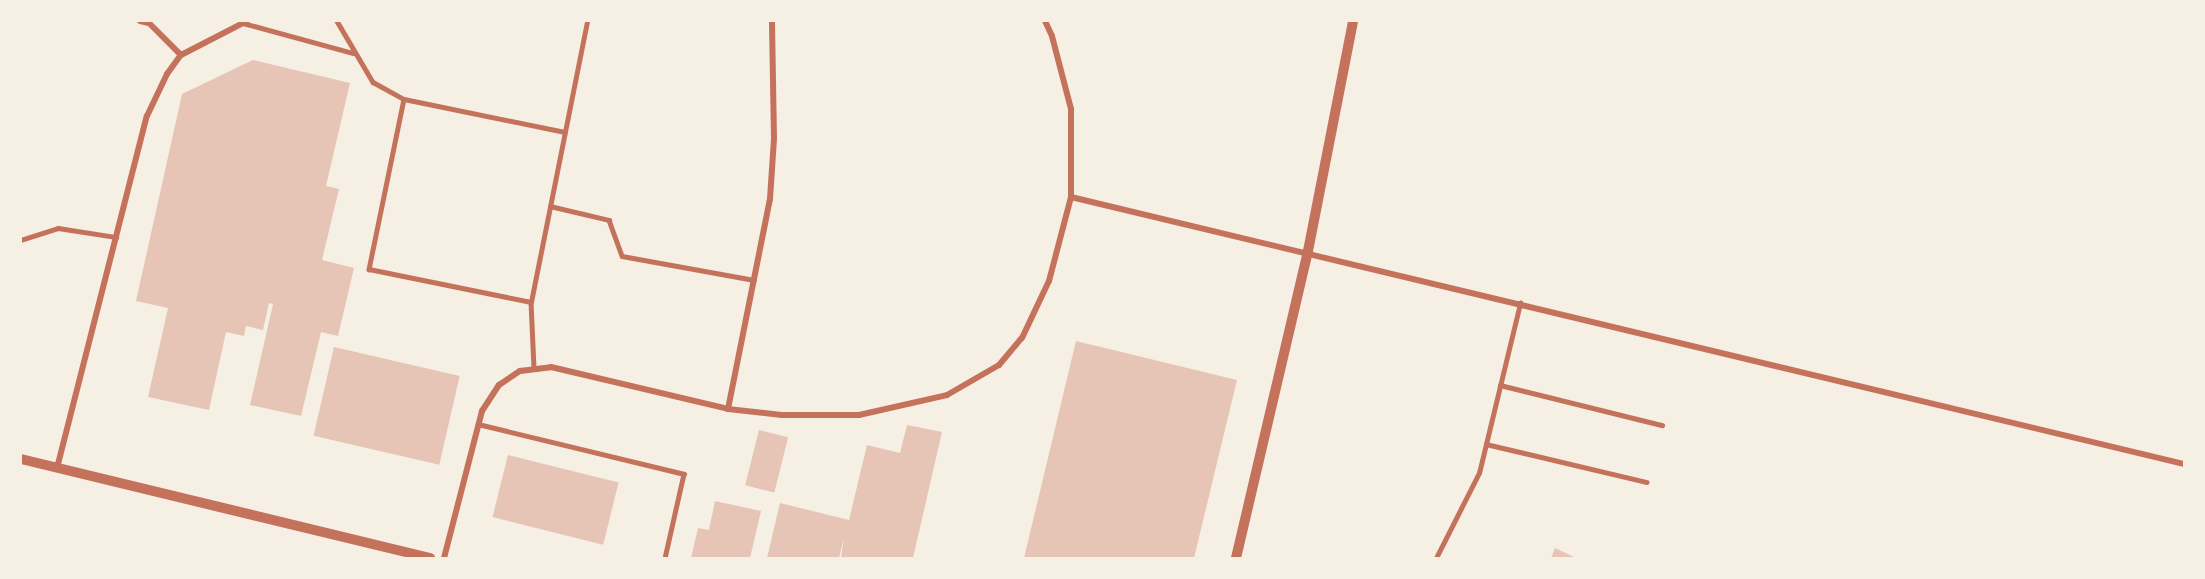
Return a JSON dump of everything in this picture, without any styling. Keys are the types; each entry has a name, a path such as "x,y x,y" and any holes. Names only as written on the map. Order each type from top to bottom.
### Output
{"street":[{"path":"140,21 149,23 181,55"},
{"path":"728,409 771,189 772,21"},
{"path":"444,558 478,424 499,385 520,371 551,367 728,409 782,415 858,415 947,395 999,365 1022,338 1049,281 1071,197 1071,110 1052,36 1045,21"},
{"path":"1236,558 1308,251 1353,21"},
{"path":"57,468 147,116 167,74 181,55 245,22"},
{"path":"1071,197 1308,251 2184,464"},
{"path":"21,459 430,558"}],"lane":[{"path":"337,21 353,53 373,81 404,99 565,132"},
{"path":"534,369 531,302 587,21"},
{"path":"245,22 353,53"},
{"path":"404,99 369,269 531,302"},
{"path":"550,206 609,219 622,256 754,280"},
{"path":"21,240 58,228 116,237"},
{"path":"1436,558 1479,473 1520,303"},
{"path":"1500,385 1662,425"},
{"path":"478,424 684,474 665,558"},
{"path":"1486,444 1647,482"}],"building":[{"path":"253,60 350,83 326,186 339,189 322,260 354,268 338,336 321,332 301,416 250,405 273,304 269,303 263,330 246,326 244,336 226,332 209,410 148,397 168,308 136,301 182,94"},
{"path":"1076,341 1237,380 1194,558 1024,558"},
{"path":"334,347 460,376 439,465 314,436"},
{"path":"907,425 942,432 913,558 841,558 844,538 839,558 767,558 780,503 849,520 867,445 900,453"},
{"path":"759,430 788,437 774,493 745,485"},
{"path":"508,455 619,483 603,545 493,517"},
{"path":"715,501 761,511 750,558 691,558 698,528 709,530"},
{"path":"1555,548 1576,558 1551,558"}]}
